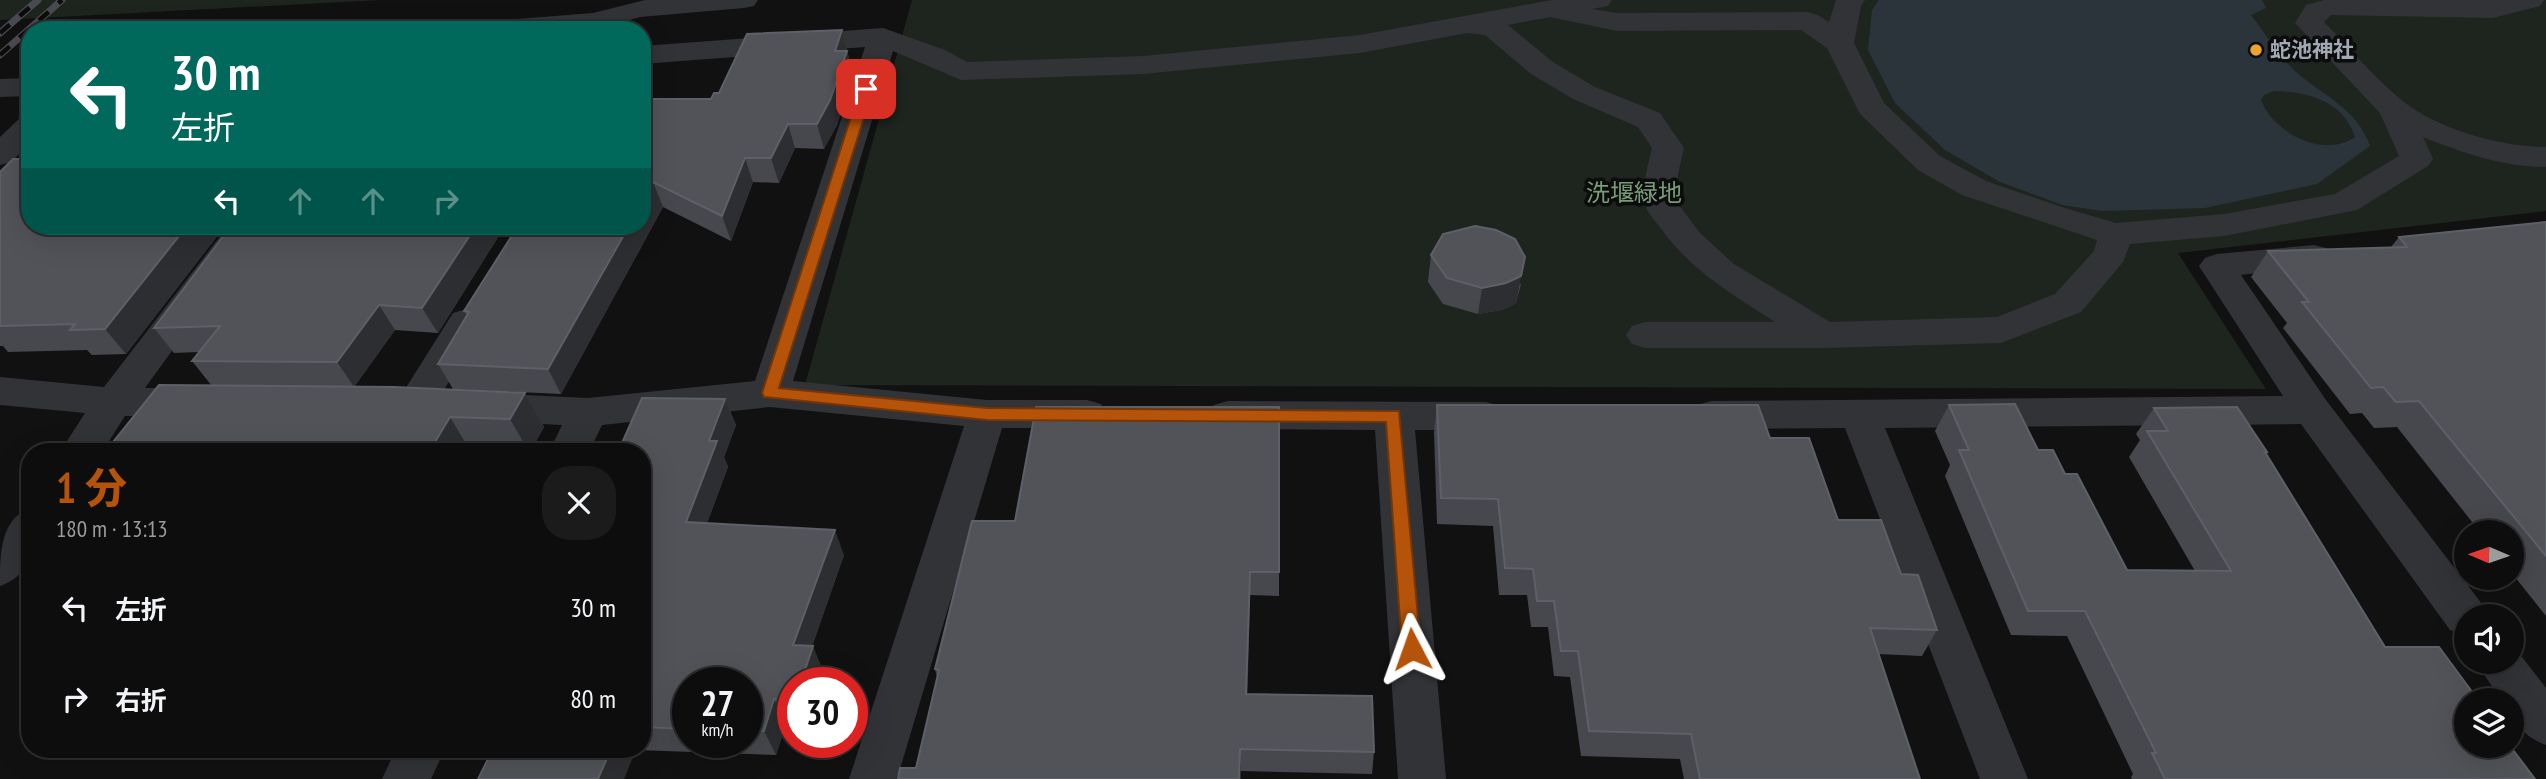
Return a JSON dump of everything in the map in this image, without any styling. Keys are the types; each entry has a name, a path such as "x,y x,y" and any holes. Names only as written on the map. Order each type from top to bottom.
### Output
{"street":[{"path":"594,21 639,9 744,0"},
{"path":"651,54 883,37 935,56 961,71 1156,64 1360,44 1598,0"},
{"path":"1839,43 1847,4 1852,0"},
{"path":"2288,0 2394,109 2423,126 2475,146 2515,157 2546,157"},
{"path":"2309,23 2316,11 2330,7 2493,10 2530,0"},
{"path":"1545,11 1617,22 1808,21 1839,43 1871,107 1930,163 1974,188 2053,216 2115,234 2224,225 2345,202 2417,159 2394,109"},
{"path":"1466,24 1494,28 1542,68 1584,93 1649,120 1668,148 1662,174 1662,206 1688,241 1722,272 1823,335"},
{"path":"770,393 883,37"},
{"path":"0,155 21,135"},
{"path":"1645,335 1823,335 2001,330 2068,303 2111,254 2115,234"},
{"path":"85,443 239,235"},
{"path":"2341,253 2217,267 2312,410 2456,604"},
{"path":"416,404 482,297"},
{"path":"0,391 114,402 237,402"},
{"path":"375,404 588,412 770,393 987,414 1122,415"},
{"path":"1682,415 2312,410"},
{"path":"573,443 588,412"},
{"path":"873,779 987,414"},
{"path":"1190,415 1517,416"},
{"path":"1860,415 2004,779"},
{"path":"1394,416 1422,779"},
{"path":"0,568 21,537"},
{"path":"2508,674 2546,724"},
{"path":"406,779 416,758"}],"green space":[{"path":"0,0 381,0 0,20"},
{"name":"洗堰緑地","path":"912,0 2546,0 2546,211 2178,253 2266,389 805,385"}],"shaded area":[{"path":"1879,0 2262,0 2266,8 2251,15 2272,44 2295,71 2348,112 2370,146 2317,184 2205,208 2102,211 2062,205 2000,182 1945,150 1895,103 1868,50 1872,10","holes":["2274,91 2299,93 2323,100 2342,114 2355,137 2343,143 2315,144 2288,132 2276,123 2261,100 2264,95"]}],"building":[{"path":"842,30 835,51 847,51 830,100 817,124 788,124 771,158 745,158 722,216 653,182 651,185 651,99 711,99 714,93 719,93 747,34"},
{"path":"13,159 21,159 21,235 180,235 105,329 70,330 75,324 0,326 0,172"},
{"path":"2546,222 2546,556 2524,529 2524,520 2517,520 2419,401 2396,402 2383,387 2371,388 2302,302 2309,302 2268,251 2407,247 2399,237"},
{"path":"1475,226 1496,230 1515,239 1525,257 1521,276 1506,283 1482,288 1447,278 1431,255 1443,234"},
{"path":"224,235 470,235 422,308 379,305 337,362 192,361 220,326 154,328"},
{"path":"512,235 624,235 548,369 438,364 469,312 464,311"},
{"path":"159,385 394,387 525,393 510,419 450,417 434,443 112,443"},
{"path":"642,398 725,399 709,441 717,441 686,522 835,530 793,645 813,646 806,667 777,667 777,699 774,699 764,731 763,667 672,667 672,728 651,727 651,443 622,443"},
{"path":"2015,404 2038,450 2053,450 2065,474 2077,474 2127,570 2231,571 2147,431 2168,431 2154,408 2237,407 2385,647 2439,647 2454,667 2454,674 2459,674 2469,688 2454,688 2454,758 2519,758 2535,779 2165,779 2152,753 2156,753 2085,611 2028,611 1959,450 1969,450 1949,405"},
{"path":"1437,405 1758,405 1770,438 1809,438 1838,520 1881,520 1901,574 1918,575 1937,630 1870,628 1920,779 1700,779 1691,734 1589,731 1578,651 1561,651 1554,601 1537,601 1533,569 1505,568 1498,499 1441,498"},
{"path":"1036,407 1279,407 1279,572 1250,572 1246,694 1372,696 1374,752 1240,749 1239,779 898,779 900,768 916,768 939,670 935,669 972,521 1015,521"},
{"path":"488,758 607,758 598,779 478,779"}],"railway":[{"path":"0,33 38,0"},
{"path":"38,21 62,0"},
{"path":"0,55 21,36"}],"place":[{"name":"蛇池神社","path":"2256,50"}],"route":[{"path":"866,89 770,393 987,414 1394,416 1412,649"}]}
